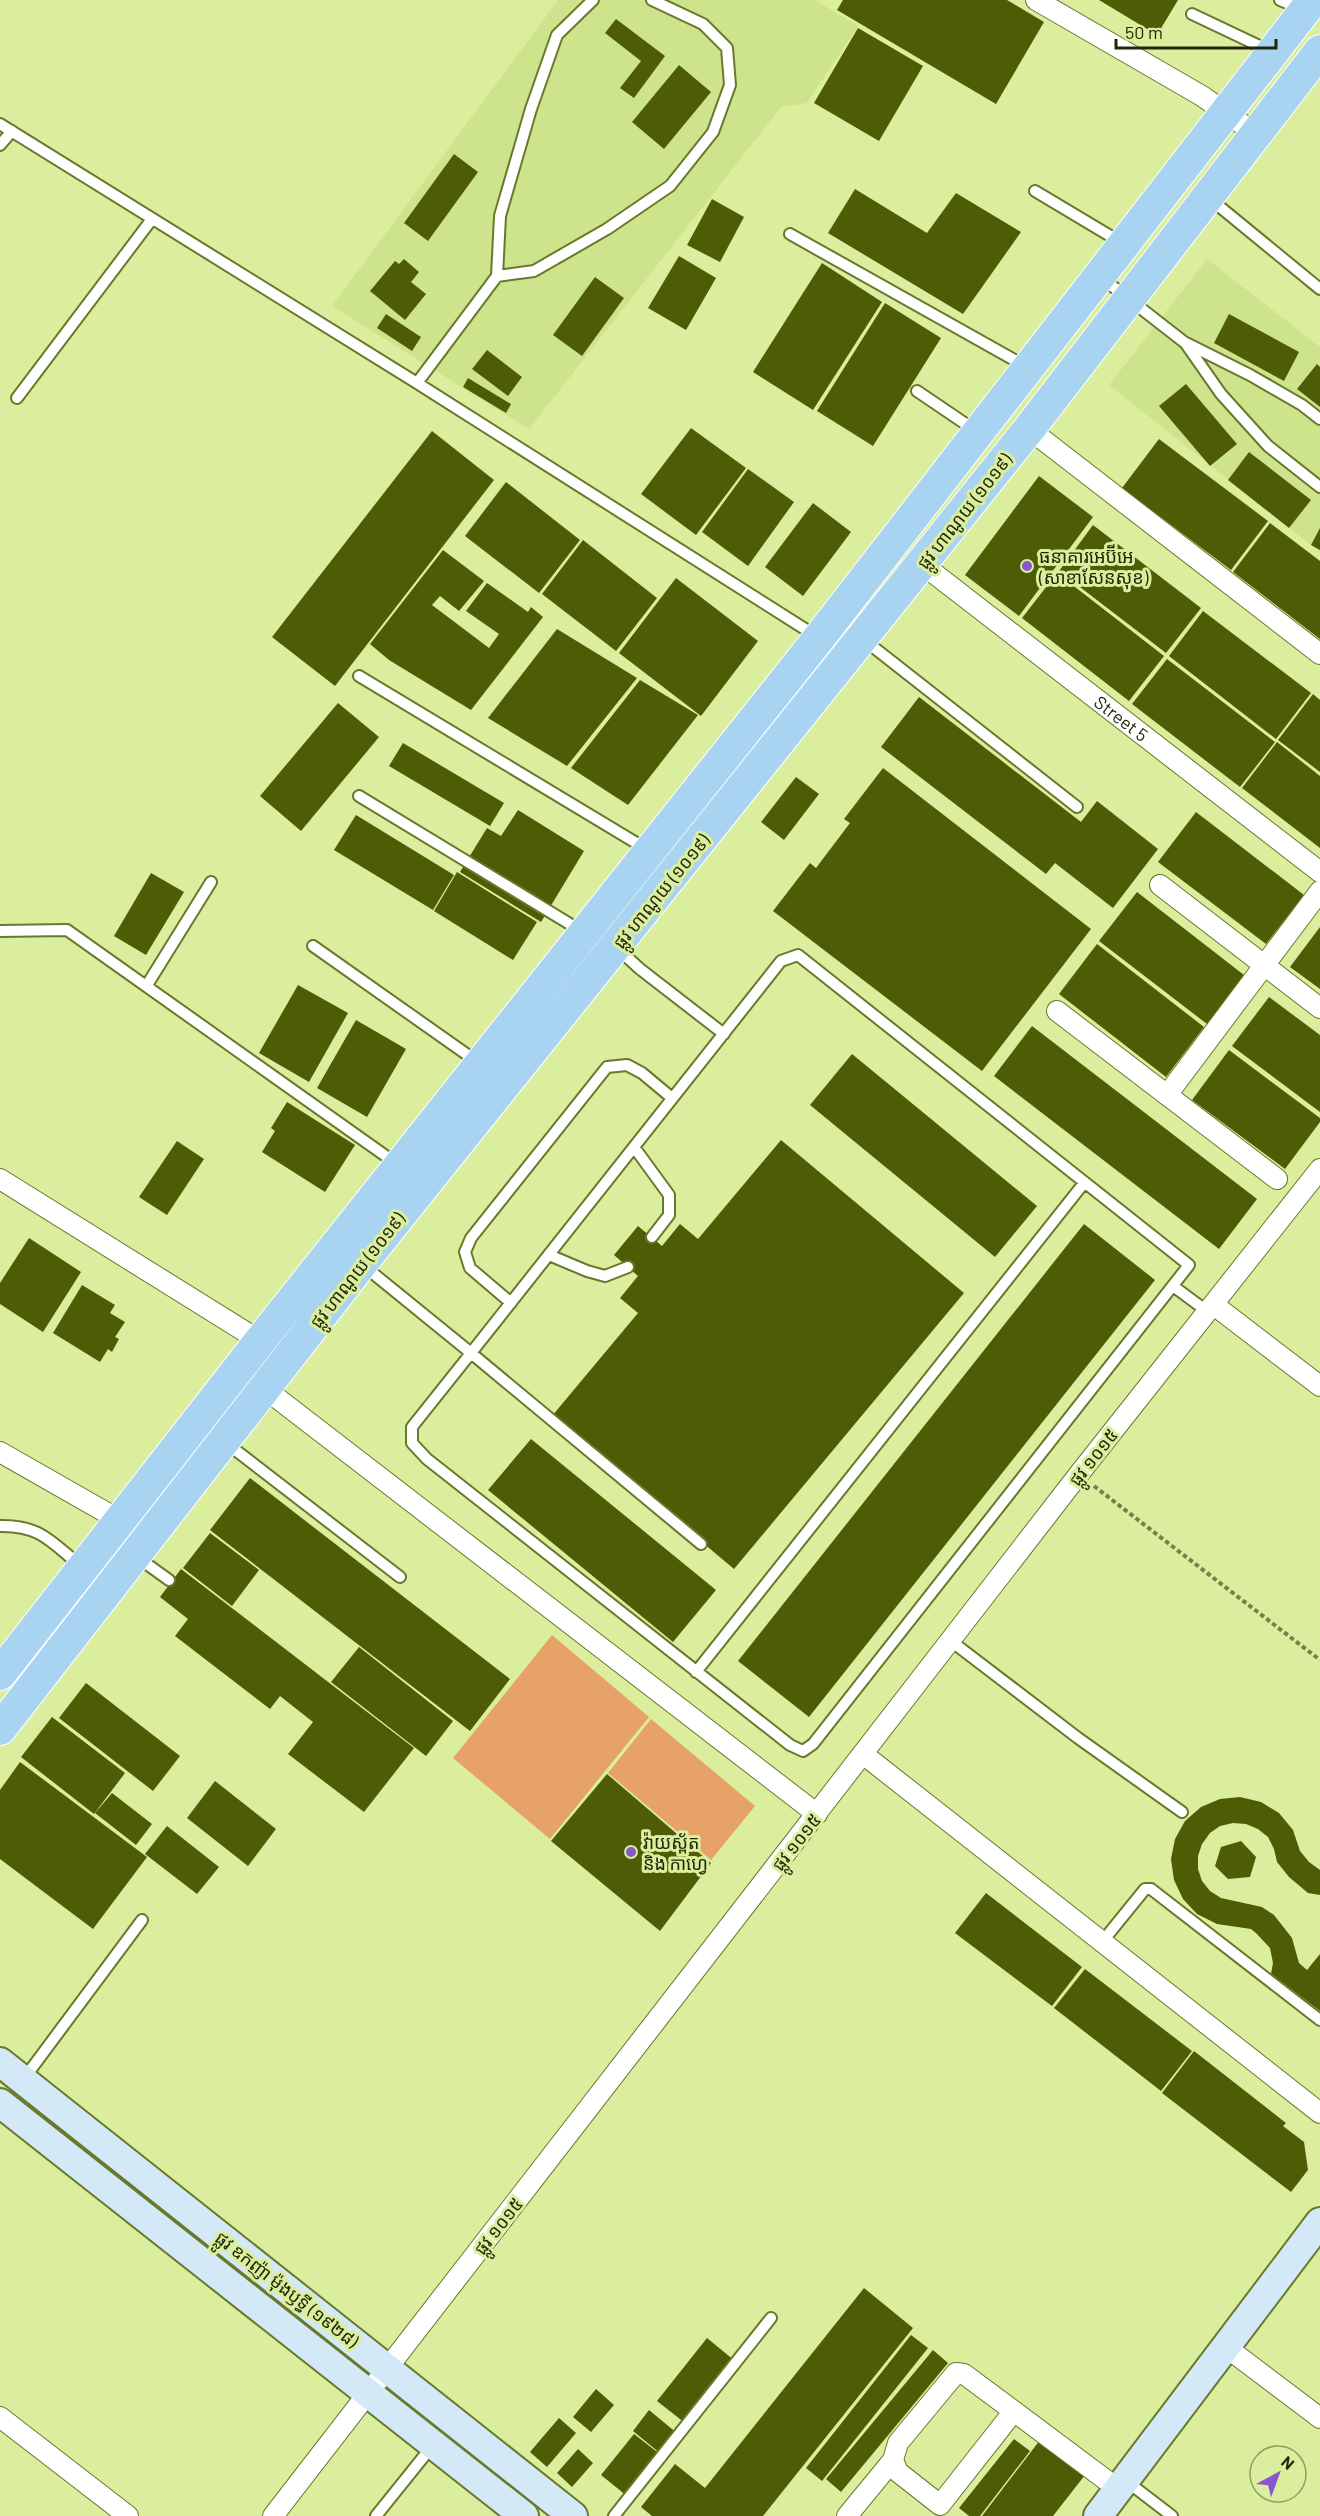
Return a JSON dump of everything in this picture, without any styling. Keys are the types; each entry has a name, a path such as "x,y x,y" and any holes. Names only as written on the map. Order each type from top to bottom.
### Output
{"main road":[{"name":"ផ្លូវ ហាណូយ (១០១៩)","path":"0,1729 264,1388 350,1254 400,1166 651,852 1030,368 1273,52 1299,3"},
{"name":"ផ្លូវ ហាណូយ (១០១៩)","path":"0,1674 260,1341 350,1254 616,947 1029,429 1320,51"},
{"name":"ផ្លូវ ឧកញ៉ា ម៉ុងឫទ្ធី (១៩២៨)","path":"0,2062 573,2516"},
{"name":"ផ្លូវ ឧកញ៉ា ម៉ុងឫទ្ធី (១៩២៨)","path":"0,2103 524,2516"},
{"path":"1098,2516 1320,2222"}],"street":[{"path":"1036,0 1227,112 1256,134"},
{"path":"1029,429 1320,654"},
{"name":"Street 5","path":"922,564 1320,872"},
{"path":"1160,885 1320,1008"},
{"path":"1167,1095 1320,891"},
{"path":"1057,1011 1277,1179"},
{"name":"ផ្លូវ ១០១៥","path":"273,2516 1079,1474 1320,1169"},
{"path":"0,1179 260,1341"},
{"path":"1211,1308 1320,1386"},
{"path":"264,1388 817,1815"},
{"path":"0,1452 121,1520 140,1547"},
{"path":"864,1754 1320,2113"},
{"path":"1226,2347 1320,2418"},
{"path":"847,2516 893,2460 898,2443 956,2373 975,2379 1014,2411 1121,2484"},
{"path":"893,2460 898,2472 940,2505 1014,2411"},
{"path":"0,2417 129,2516"}],"lane":[{"path":"417,383 497,276 500,216 531,109 557,35 593,0"},
{"path":"497,276 534,271 607,229 670,186 713,132 730,85 727,48 703,24 652,0"},
{"path":"1192,14 1273,52"},
{"path":"0,124 417,383 819,638"},
{"path":"0,145 12,132"},
{"path":"1035,191 1124,245"},
{"path":"1207,196 1320,289"},
{"path":"17,398 152,219"},
{"path":"790,234 1030,368"},
{"path":"1100,277 1184,342 1250,375 1302,405 1320,419"},
{"path":"1184,342 1221,394 1268,446 1320,487"},
{"path":"917,391 979,433"},
{"path":"862,639 1077,807"},
{"path":"358,676 651,852"},
{"path":"359,796 616,947 640,969 724,1034"},
{"path":"147,985 211,882"},
{"path":"0,931 67,930 400,1166"},
{"path":"313,946 481,1065"},
{"path":"798,955 1189,1265 813,1744 803,1751 790,1745 696,1672 427,1459 412,1443 412,1427 672,1098 781,961 798,955"},
{"path":"511,1303 470,1268 465,1252 471,1238 607,1066 627,1065 642,1073 672,1098"},
{"path":"634,1147 669,1195 669,1215 652,1237"},
{"path":"696,1672 1084,1183"},
{"path":"350,1254 702,1544"},
{"path":"549,1255 605,1276 628,1267"},
{"path":"1173,1286 1211,1308"},
{"path":"222,1440 400,1576"},
{"path":"0,1526 21,1526 37,1531 82,1567"},
{"path":"140,1547 169,1580"},
{"path":"951,1641 1078,1738 1182,1812"},
{"path":"1102,1941 1145,1889 1151,1889 1320,2020"},
{"path":"23,2080 142,1920"},
{"path":"614,2516 771,2318"},
{"path":"376,2516 434,2445"},
{"path":"1121,2484 1172,2516"}],"path":[{"path":"1079,1474 1320,1660"}],"shaded area":[{"path":"558,0 815,0 858,26 807,103 781,107 529,429 332,306"},
{"path":"1207,259 1320,347 1320,552 1109,385"},
{"path":"552,1635 649,1717 550,1839 453,1758"},
{"path":"651,1719 755,1806 711,1860 608,1773"}],"building":[{"path":"843,0 1007,0 1044,22 996,104 837,10"},
{"path":"1099,0 1178,0 1157,35"},
{"path":"616,19 665,56 634,98 620,88 641,61 605,33"},
{"path":"858,28 923,66 879,141 814,103"},
{"path":"679,65 711,92 664,149 632,122"},
{"path":"454,154 478,172 428,241 404,223"},
{"path":"855,189 927,233 956,193 1021,232 963,314 828,233"},
{"path":"712,199 744,217 720,262 687,245"},
{"path":"679,256 716,278 686,330 648,308"},
{"path":"404,259 419,272 411,282 426,294 405,320 370,291 395,261 399,264"},
{"path":"822,263 882,302 813,410 753,372"},
{"path":"595,277 624,298 582,356 553,335"},
{"path":"885,303 941,338 873,446 817,411"},
{"path":"386,314 421,337 412,351 377,328"},
{"path":"1229,314 1299,352 1284,381 1214,343"},
{"path":"487,350 522,377 508,396 472,369"},
{"path":"1317,364 1320,367 1320,407 1297,389"},
{"path":"468,378 511,404 506,413 463,387"},
{"path":"1186,384 1237,444 1210,466 1159,406"},
{"path":"691,428 746,468 696,535 641,494"},
{"path":"432,431 494,480 335,686 272,637"},
{"path":"1159,439 1268,521 1231,570 1122,488"},
{"path":"1249,452 1311,500 1289,528 1228,480"},
{"path":"748,469 794,502 748,566 702,532"},
{"path":"1039,476 1093,517 1019,616 965,575"},
{"path":"506,482 580,540 539,593 465,536"},
{"path":"813,503 851,532 803,596 765,567"},
{"path":"1270,523 1320,561 1320,639 1233,572"},
{"path":"1093,525 1201,608 1166,653 1059,571"},
{"path":"1320,528 1320,550 1311,545"},
{"path":"583,540 657,598 616,651 542,594"},
{"path":"443,550 484,581 459,611 440,596 432,605 489,648 499,634 466,611 487,583 528,612 531,607 543,617 471,710 389,660 370,644"},
{"path":"1057,573 1164,656 1129,701 1022,618"},
{"path":"676,578 758,641 701,716 619,653"},
{"path":"1203,611 1311,693 1276,739 1169,656"},
{"path":"557,629 637,678 567,766 488,718"},
{"path":"1167,659 1275,742 1240,787 1132,704"},
{"path":"640,680 698,715 628,805 571,768"},
{"path":"1313,694 1320,700 1320,772 1278,740"},
{"path":"919,697 1081,822 1097,801 1158,849 1113,908 1055,863 1046,874 881,747"},
{"path":"338,703 379,737 301,831 260,796"},
{"path":"1277,742 1320,776 1320,848 1242,788"},
{"path":"403,743 504,803 490,826 389,766"},
{"path":"883,768 1091,929 982,1071 773,911 810,863 816,868 850,823 844,819"},
{"path":"796,777 819,794 784,840 761,822"},
{"path":"518,810 584,851 541,922 460,872 487,828 501,836"},
{"path":"1196,812 1304,895 1266,944 1158,862"},
{"path":"356,815 454,875 433,910 334,850"},
{"path":"457,872 537,922 513,960 434,911"},
{"path":"151,873 184,892 146,955 114,936"},
{"path":"1137,892 1244,975 1207,1024 1099,941"},
{"path":"1320,927 1320,989 1290,967"},
{"path":"1097,944 1204,1027 1166,1077 1059,994"},
{"path":"298,985 348,1013 309,1082 259,1053"},
{"path":"1269,997 1320,1035 1320,1112 1232,1046"},
{"path":"356,1020 406,1049 367,1117 317,1088"},
{"path":"1032,1026 1257,1199 1219,1249 994,1076"},
{"path":"1229,1050 1320,1118 1320,1122 1285,1169 1192,1100"},
{"path":"852,1054 1037,1206 995,1257 810,1105"},
{"path":"287,1102 355,1145 325,1192 262,1152 275,1131 271,1128"},
{"path":"781,1140 964,1293 734,1569 552,1416 638,1313 620,1298 638,1276 614,1255 638,1226 662,1246 680,1224 698,1239"},
{"path":"177,1141 204,1159 167,1215 139,1197"},
{"path":"1084,1224 1155,1280 809,1717 738,1661"},
{"path":"29,1238 81,1272 43,1332 0,1304 0,1283"},
{"path":"82,1285 115,1305 110,1313 125,1322 115,1337 119,1339 112,1352 108,1349 100,1362 53,1333"},
{"path":"531,1439 716,1590 673,1642 488,1490"},
{"path":"250,1478 510,1679 470,1731 210,1530"},
{"path":"210,1533 259,1570 232,1606 183,1568"},
{"path":"181,1569 414,1748 364,1812 288,1754 313,1722 280,1696 270,1709 175,1636 188,1619 160,1597"},
{"path":"359,1647 453,1721 426,1756 331,1682"},
{"path":"86,1683 180,1756 153,1791 59,1718"},
{"path":"52,1717 125,1773 94,1814 21,1757"},
{"path":"20,1762 147,1857 93,1929 0,1859 0,1790"},
{"name":"វ៉ាយស្ព័ត និង កាហ្វេ","path":"607,1774 711,1863 660,1931 551,1841"},
{"path":"215,1781 276,1829 248,1866 187,1818"},
{"path":"112,1793 152,1824 136,1845 95,1813"},
{"path":"1240,1797 1261,1802 1279,1813 1293,1830 1300,1851 1320,1870 1320,1895 1308,1893 1289,1877 1277,1862 1268,1837 1258,1829 1246,1824 1233,1823 1220,1826 1210,1833 1202,1844 1198,1856 1198,1869 1202,1881 1210,1891 1221,1898 1262,1907 1274,1915 1292,1938 1299,1963 1307,1970 1320,1954 1320,2011 1271,1974 1273,1963 1270,1948 1256,1933 1251,1929 1217,1924 1197,1914 1183,1899 1174,1880 1171,1859 1175,1839 1185,1821 1201,1807 1220,1799"},
{"path":"167,1826 219,1867 197,1894 145,1854"},
{"path":"1241,1841 1256,1857 1250,1877 1228,1879 1215,1866 1221,1847"},
{"path":"986,1893 1082,1967 1052,2006 955,1933"},
{"path":"1085,1969 1192,2051 1161,2091 1054,2008"},
{"path":"1194,2051 1286,2123 1283,2126 1304,2142 1308,2170 1291,2192 1162,2093"},
{"path":"864,2288 913,2328 763,2516 652,2516 641,2507 675,2464 705,2488"},
{"path":"911,2335 928,2348 822,2481 806,2468"},
{"path":"707,2338 735,2361 685,2423 657,2401"},
{"path":"933,2350 948,2363 841,2492 826,2479"},
{"path":"596,2389 614,2405 591,2432 573,2417"},
{"path":"649,2410 678,2434 661,2454 633,2431"},
{"path":"559,2418 576,2433 547,2467 530,2452"},
{"path":"634,2434 661,2455 627,2496 601,2475"},
{"path":"1014,2439 1030,2451 980,2516 969,2516 959,2508"},
{"path":"1040,2440 1085,2475 1053,2516 982,2516"},
{"path":"578,2449 593,2463 572,2487 557,2473"}],"place":[{"name":"ធនាគារអេប៊ីអេ (សាខាសែនសុខ)","path":"1027,566"},
{"name":"វ៉ាយស្ព័ត និង កាហ្វេ","path":"631,1852"}]}
